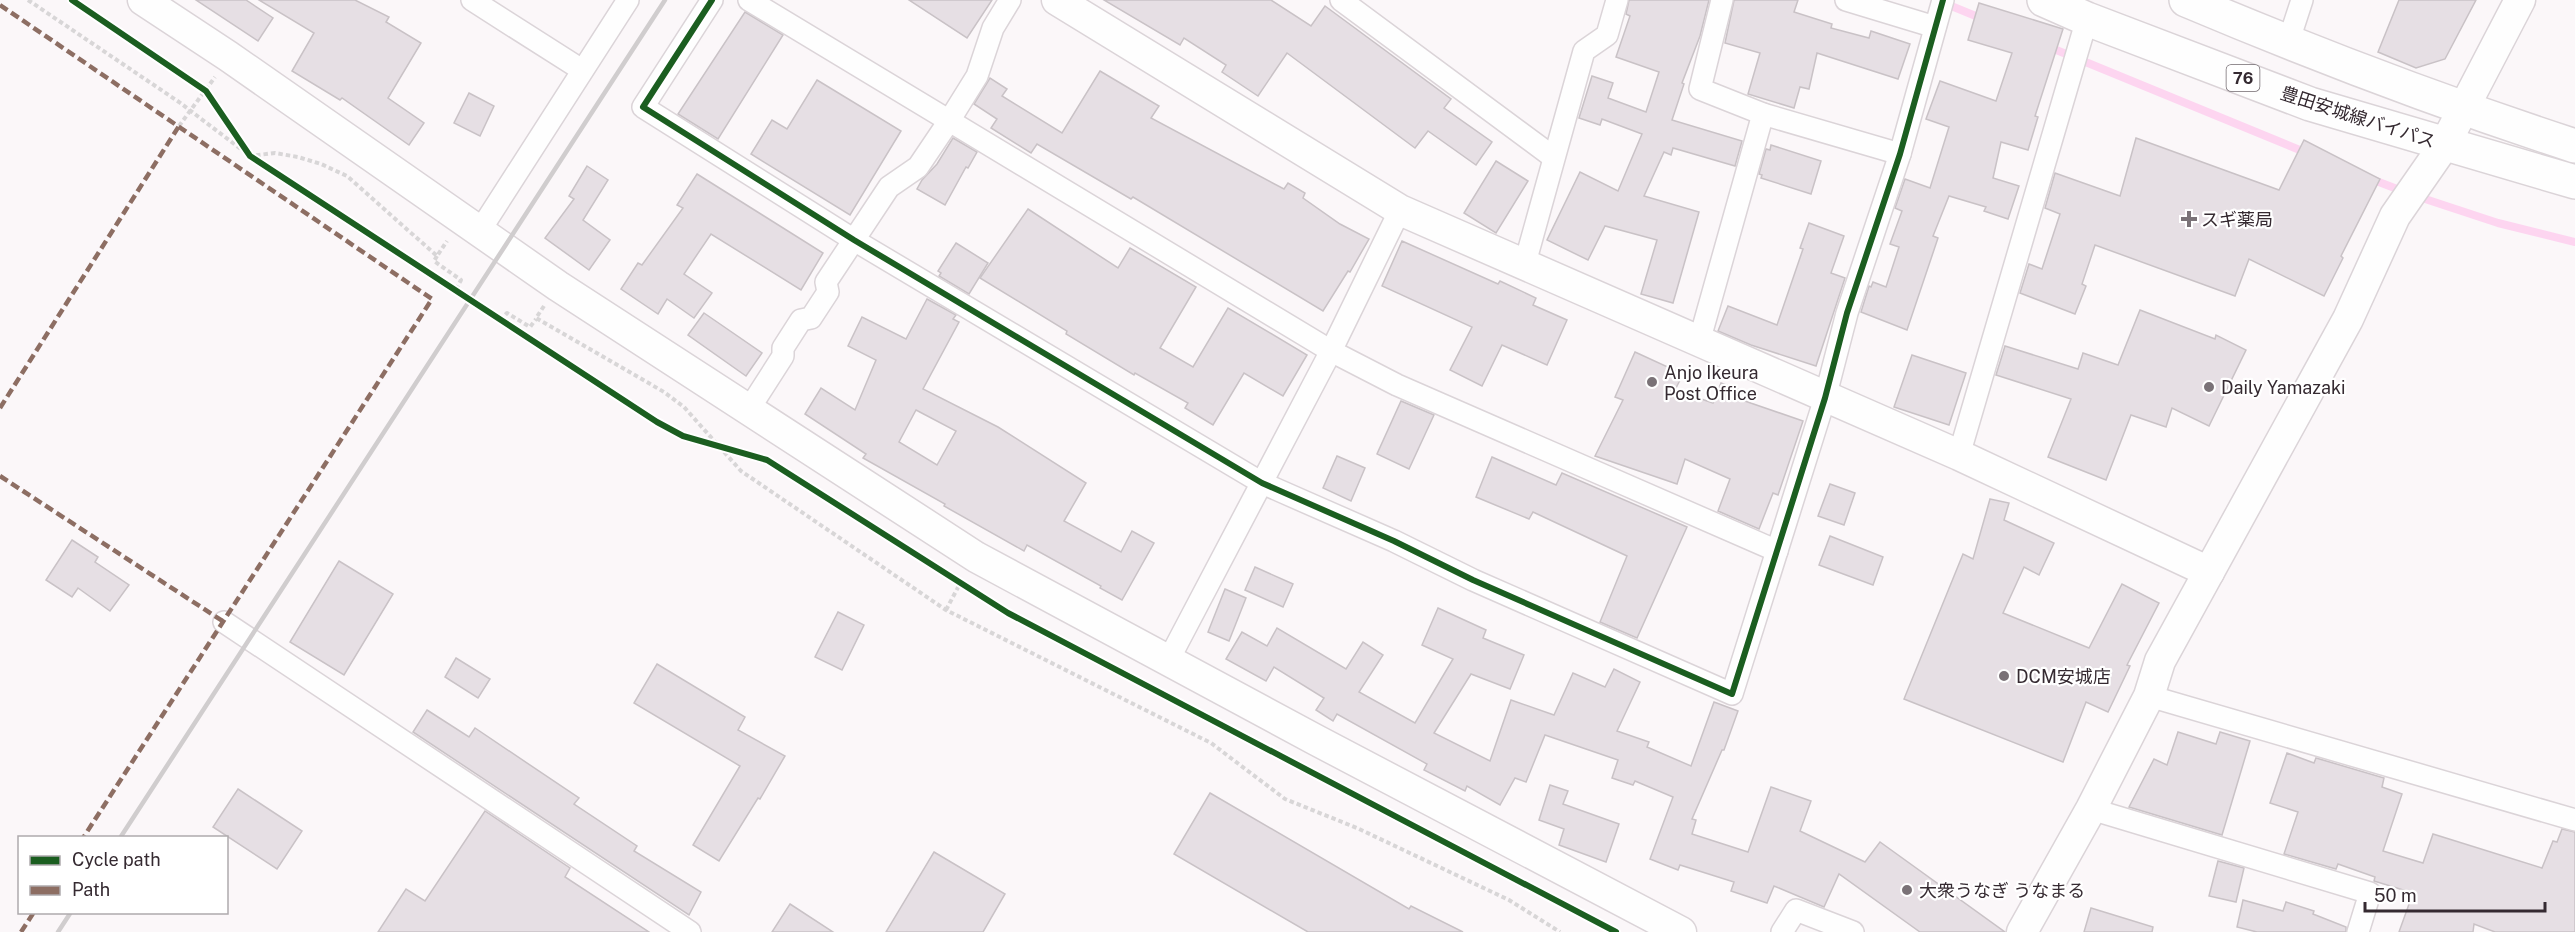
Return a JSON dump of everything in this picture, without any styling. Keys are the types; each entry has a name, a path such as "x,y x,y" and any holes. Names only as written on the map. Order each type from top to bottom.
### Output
{"main road":[{"name":"豊田安城線バイパス","path":"2044,0 2087,19 2310,104 2575,182"},
{"path":"2186,0 2288,43 2463,110 2575,146"}],"street":[{"path":"143,0 228,56 558,286 976,557 1681,932"},
{"path":"471,0 582,70"},
{"path":"470,226 582,70 628,0"},
{"path":"712,0 643,107 854,240 1262,483 1473,580 1732,694 1825,398 1847,313 1900,154 1942,0"},
{"path":"749,0 1331,351 1397,385 1777,551"},
{"path":"749,409 783,356 783,348 801,320 811,318 828,292 826,282 889,187 918,167 949,121 977,76 993,28 1010,0"},
{"path":"1057,0 1400,210 1959,455 2209,572"},
{"path":"1341,0 1553,157"},
{"path":"1525,263 1584,51 1607,35 1617,0"},
{"path":"1722,0 1700,89 1763,114 1900,154"},
{"path":"1846,0 1935,27"},
{"path":"2288,43 2302,0"},
{"path":"2022,932 2091,809 2150,696 2160,661 2348,319 2395,216 2445,144 2520,0"},
{"path":"1959,455 2087,19"},
{"path":"1699,342 1763,114"},
{"path":"1168,661 1331,351 1400,210"},
{"path":"224,622 690,932"},
{"path":"2150,696 2575,820"},
{"path":"2091,809 2370,893 2358,932"},
{"path":"1782,932 1796,910 1853,932"}],"path":[{"path":"28,0 191,111 260,162"},
{"path":"180,126 228,56"},
{"path":"197,84 212,100"},
{"path":"238,137 250,156"},
{"path":"250,156 275,153 298,157 347,176 437,256"},
{"path":"455,291 461,280 434,261 470,226"},
{"path":"445,284 463,296"},
{"path":"500,320 507,313 530,327 558,286"},
{"path":"493,316 510,327"},
{"path":"536,318 664,392 684,407 741,471 946,610 1210,743 1285,799 1357,828 1509,900 1560,932"},
{"path":"702,440 730,448"},
{"path":"946,610 976,557"},
{"path":"950,577 970,589"}],"building":[{"path":"196,0 246,0 273,18 258,41"},
{"path":"259,0 355,0 389,17 386,22 421,43 388,98 424,123 409,145 342,98 340,100 292,71 314,33"},
{"path":"909,0 992,0 967,38"},
{"path":"1104,0 1271,0 1311,26 1325,6 1451,99 1444,108 1492,142 1476,165 1428,131 1415,148 1287,53 1258,96 1222,72 1226,65 1184,38 1180,45"},
{"path":"1629,0 1709,0 1700,36 1682,83 1684,84 1672,120 1742,141 1735,166 1673,148 1671,155 1664,152 1644,196 1699,212 1673,303 1641,294 1657,240 1605,226 1588,260 1547,240 1580,172 1618,191 1642,134 1602,119 1600,125 1579,118 1592,76 1613,83 1608,98 1646,112 1659,72 1616,57 1630,16 1626,14"},
{"path":"1734,0 1798,0 1794,12 1832,24 1831,28 1869,38 1871,31 1910,44 1898,79 1817,53 1809,89 1800,87 1794,108 1748,94 1760,53 1725,43"},
{"path":"2399,0 2476,0 2445,59 2416,68 2378,52"},
{"path":"1979,3 2063,29 2035,116 2038,117 2028,150 2001,142 1993,178 2019,186 2008,219 1984,211 1986,207 1949,196 1933,236 1938,238 1907,330 1861,312 1869,286 1871,287 1873,282 1886,287 1899,247 1890,244 1902,211 1895,208 1905,179 1930,188 1949,127 1926,119 1940,81 1996,101 2012,53 1968,40"},
{"path":"745,12 783,35 718,139 678,114"},
{"path":"1100,71 1159,106 1151,118 1284,189 1288,183 1305,193 1303,198 1340,224 1369,239 1323,311 1133,197 1131,199 1037,144 1031,153 991,128 997,119 974,104 990,78 1007,89 1002,96 1062,133"},
{"path":"817,80 901,131 850,215 751,154 772,120 787,129"},
{"path":"469,93 494,106 480,136 454,123"},
{"path":"953,138 977,152 945,205 917,189 937,164"},
{"path":"2136,138 2279,190 2304,140 2380,179 2341,256 2343,258 2324,296 2249,259 2235,296 2095,245 2082,284 2086,286 2075,314 2020,293 2029,264 2042,269 2060,214 2045,208 2055,173 2120,196"},
{"path":"1771,145 1821,161 1811,194 1761,178 1762,175 1759,174 1766,149 1770,150"},
{"path":"1496,161 1528,181 1496,233 1464,213"},
{"path":"587,166 608,180 583,220 610,240 589,270 545,238 574,199 569,196"},
{"path":"697,174 823,253 801,290 711,234 684,274 712,293 694,318 667,299 658,314 621,289 638,263 642,265 683,208 677,205"},
{"path":"1028,209 1118,268 1130,248 1196,287 1160,348 1193,367 1228,308 1307,355 1283,396 1244,373 1213,425 1185,408 1188,403 1135,373 1134,375 980,278"},
{"path":"1809,223 1844,236 1831,273 1845,278 1816,366 1751,345 1718,331 1728,306 1777,325 1803,249 1800,248"},
{"path":"1402,241 1498,284 1500,281 1536,298 1533,305 1567,320 1547,365 1502,345 1482,386 1450,370 1472,327 1382,286"},
{"path":"956,243 988,263 969,294 939,276 941,273 938,271"},
{"path":"927,299 956,315 953,319 959,322 923,389 998,427 1086,483 1064,521 1121,552 1132,531 1154,543 1122,600 1027,545 1024,551 944,506 945,504 863,458 866,454 805,414 821,388 855,410 876,360 848,346 862,317 906,339","holes":["916,410 956,431 937,465 899,442"]},
{"path":"2140,310 2215,339 2216,335 2246,350 2209,426 2172,408 2166,427 2131,415 2106,480 2048,457 2071,399 1996,375 2005,346 2078,369 2083,353 2118,365"},
{"path":"704,313 762,353 746,376 688,335"},
{"path":"1635,352 1683,374 1675,390 1713,403 1721,383 1742,391 1739,399 1803,421 1778,495 1773,493 1759,529 1718,511 1730,479 1685,459 1677,484 1595,456 1623,400 1615,397"},
{"path":"1912,355 1966,373 1949,425 1894,407"},
{"path":"1401,401 1434,415 1409,469 1377,454"},
{"path":"1337,456 1365,468 1351,501 1323,488"},
{"path":"1492,457 1556,485 1562,473 1687,527 1637,638 1600,622 1627,556 1533,512 1529,519 1476,497"},
{"path":"1830,484 1855,493 1844,525 1818,516"},
{"path":"1990,499 2009,503 2004,520 2054,543 2039,575 2024,567 2003,613 2089,648 2122,584 2159,603 2127,665 2130,666 2108,712 2086,702 2063,762 1904,699 1963,554 1973,559"},
{"path":"1830,536 1883,557 1873,585 1819,565"},
{"path":"72,540 98,557 95,562 129,585 110,611 78,588 72,597 46,580"},
{"path":"339,561 393,594 344,675 290,642"},
{"path":"1255,567 1293,584 1283,607 1245,590"},
{"path":"1225,589 1246,598 1229,641 1208,632"},
{"path":"1438,608 1486,630 1483,638 1524,655 1510,689 1471,674 1434,733 1490,761 1511,700 1554,715 1573,673 1605,687 1614,669 1640,682 1617,731 1649,742 1647,747 1691,766 1714,702 1738,711 1724,750 1722,750 1692,819 1696,820 1692,834 1748,852 1771,787 1811,801 1800,831 1865,862 1880,842 2005,932 1920,932 1839,874 1824,907 1774,886 1767,903 1731,891 1734,882 1680,865 1678,870 1650,859 1673,797 1635,781 1633,785 1612,778 1618,760 1545,735 1526,782 1515,778 1500,805 1467,786 1465,791 1424,770 1427,764 1337,714 1333,721 1316,710 1324,698 1274,667 1266,681 1226,659 1242,632 1267,646 1277,628 1346,669 1363,642 1383,655 1359,692 1415,723 1453,659 1422,645"},
{"path":"838,612 864,625 842,670 815,657"},
{"path":"456,658 490,679 478,698 445,677"},
{"path":"657,664 745,717 738,730 785,756 719,861 693,845 740,766 634,703"},
{"path":"427,710 469,737 475,728 579,798 574,804 637,846 634,851 701,892 689,915 413,732"},
{"path":"2178,732 2216,744 2220,732 2250,741 2222,835 2129,807 2154,759 2167,765"},
{"path":"2287,753 2314,763 2316,758 2384,778 2382,787 2402,794 2383,851 2423,863 2433,834 2542,868 2553,841 2557,842 2562,829 2575,832 2575,932 2495,932 2474,924 2473,932 2399,932 2413,893 2374,881 2375,877 2338,864 2336,869 2284,854 2298,812 2270,803"},
{"path":"1550,785 1568,791 1563,804 1619,824 1606,862 1559,845 1564,829 1539,820"},
{"path":"238,789 302,831 277,869 213,827"},
{"path":"1210,793 1409,909 1411,906 1463,932 1308,932 1174,854"},
{"path":"485,811 570,868 565,877 649,932 378,932 406,889 425,901"},
{"path":"934,852 1005,894 983,932 886,932"},
{"path":"2218,861 2244,868 2236,902 2209,896"},
{"path":"2243,900 2283,911 2286,902 2314,911 2313,914 2346,927 2346,932 2257,932 2237,927"},
{"path":"790,904 833,932 772,932"},
{"path":"2091,908 2153,927 2152,932 2084,932"}],"waterway":[{"path":"1944,3 1983,19"},
{"path":"2049,47 2307,153"},
{"path":"2371,179 2405,192"},
{"path":"2416,196 2498,223 2575,242"}],"railway":[{"path":"121,836 665,0"},
{"path":"58,932 70,914"}],"marked path":[{"path":"0,5 432,299 84,836"},
{"path":"0,408 179,126"},
{"path":"0,476 224,622"},
{"path":"21,932 33,914"}],"cycle path":[{"path":"72,0 206,91 250,156 657,422 683,436 767,460 1008,613 1616,932"},
{"path":"712,0 643,107 854,240 1262,483 1394,541 1473,580 1732,694 1825,398 1847,313 1900,154 1943,0"}],"place":[{"name":"スギ薬局","path":"2189,219"},
{"name":"Anjo Ikeura Post Office","path":"1652,382"},
{"name":"Daily Yamazaki","path":"2209,387"},
{"name":"DCM安城店","path":"2004,676"},
{"name":"大衆うなぎ うなまる","path":"1907,890"}]}
